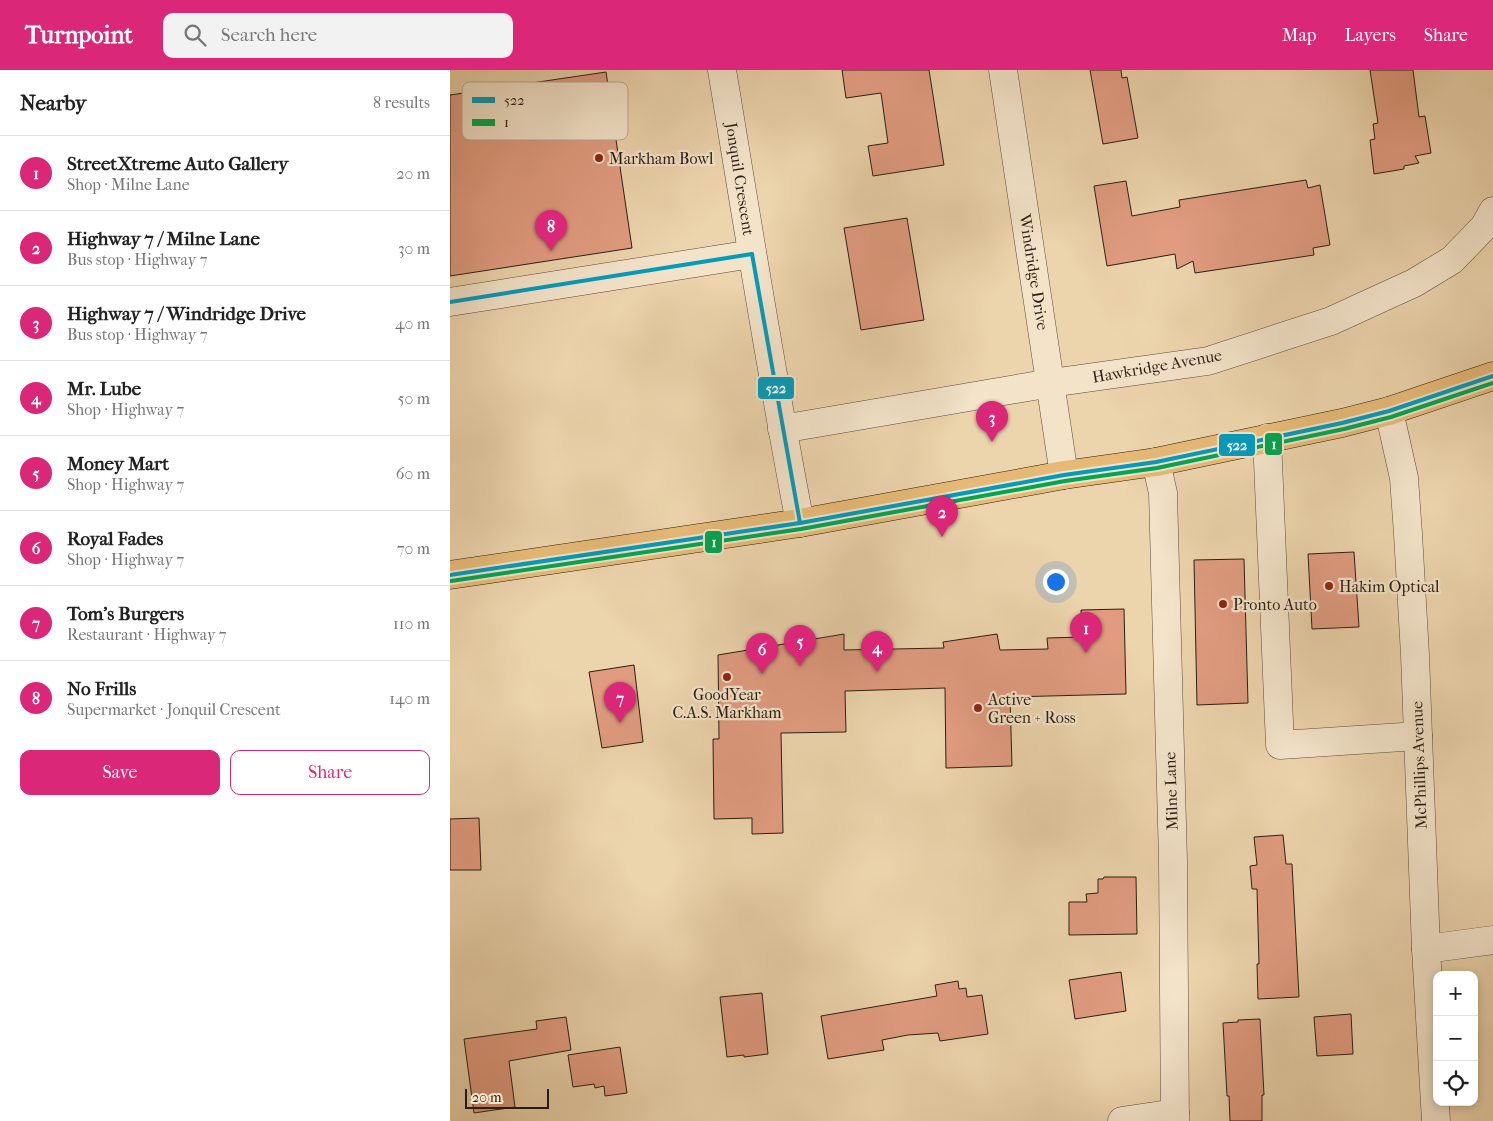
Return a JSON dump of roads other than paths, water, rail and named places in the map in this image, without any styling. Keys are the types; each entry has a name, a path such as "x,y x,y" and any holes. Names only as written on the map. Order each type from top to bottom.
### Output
{"main road":[{"path":"450,575 800,523 1064,475 1156,462 1342,423 1389,411 1493,376"}],"street":[{"name":"Jonquil Crescent","path":"722,70 752,254 800,523"},
{"name":"Windridge Drive","path":"1004,70 1064,475"},
{"name":"Hawkridge Avenue","path":"782,428 1051,383 1208,361 1331,321 1414,282 1452,260 1484,227 1493,211"},
{"path":"450,302 752,254"},
{"name":"McPhillips Avenue","path":"1389,411 1404,478 1413,618 1426,949 1436,1121"},
{"path":"1267,438 1280,745 1418,736"},
{"name":"Milne Lane","path":"1156,462 1163,493 1174,861 1175,1117"},
{"path":"1426,949 1493,940"},
{"path":"1122,1121 1175,1117"}],"place":[{"name":"Markham Bowl","path":"599,158"},
{"name":"No Frills","path":"551,251"},
{"name":"Highway 7 / Windridge Drive","path":"992,442"},
{"name":"Highway 7 / Milne Lane","path":"942,537"},
{"name":"Hakim Optical","path":"1329,586"},
{"name":"Pronto Auto","path":"1223,604"},
{"name":"StreetXtreme Auto Gallery","path":"1086,653"},
{"name":"Money Mart","path":"800,666"},
{"name":"Mr. Lube","path":"877,672"},
{"name":"Royal Fades","path":"762,674"},
{"name":"GoodYear C.A.S. Markham","path":"727,677"},
{"name":"Active Green + Ross","path":"978,708"},
{"name":"Tom's Burgers","path":"620,723"}]}
